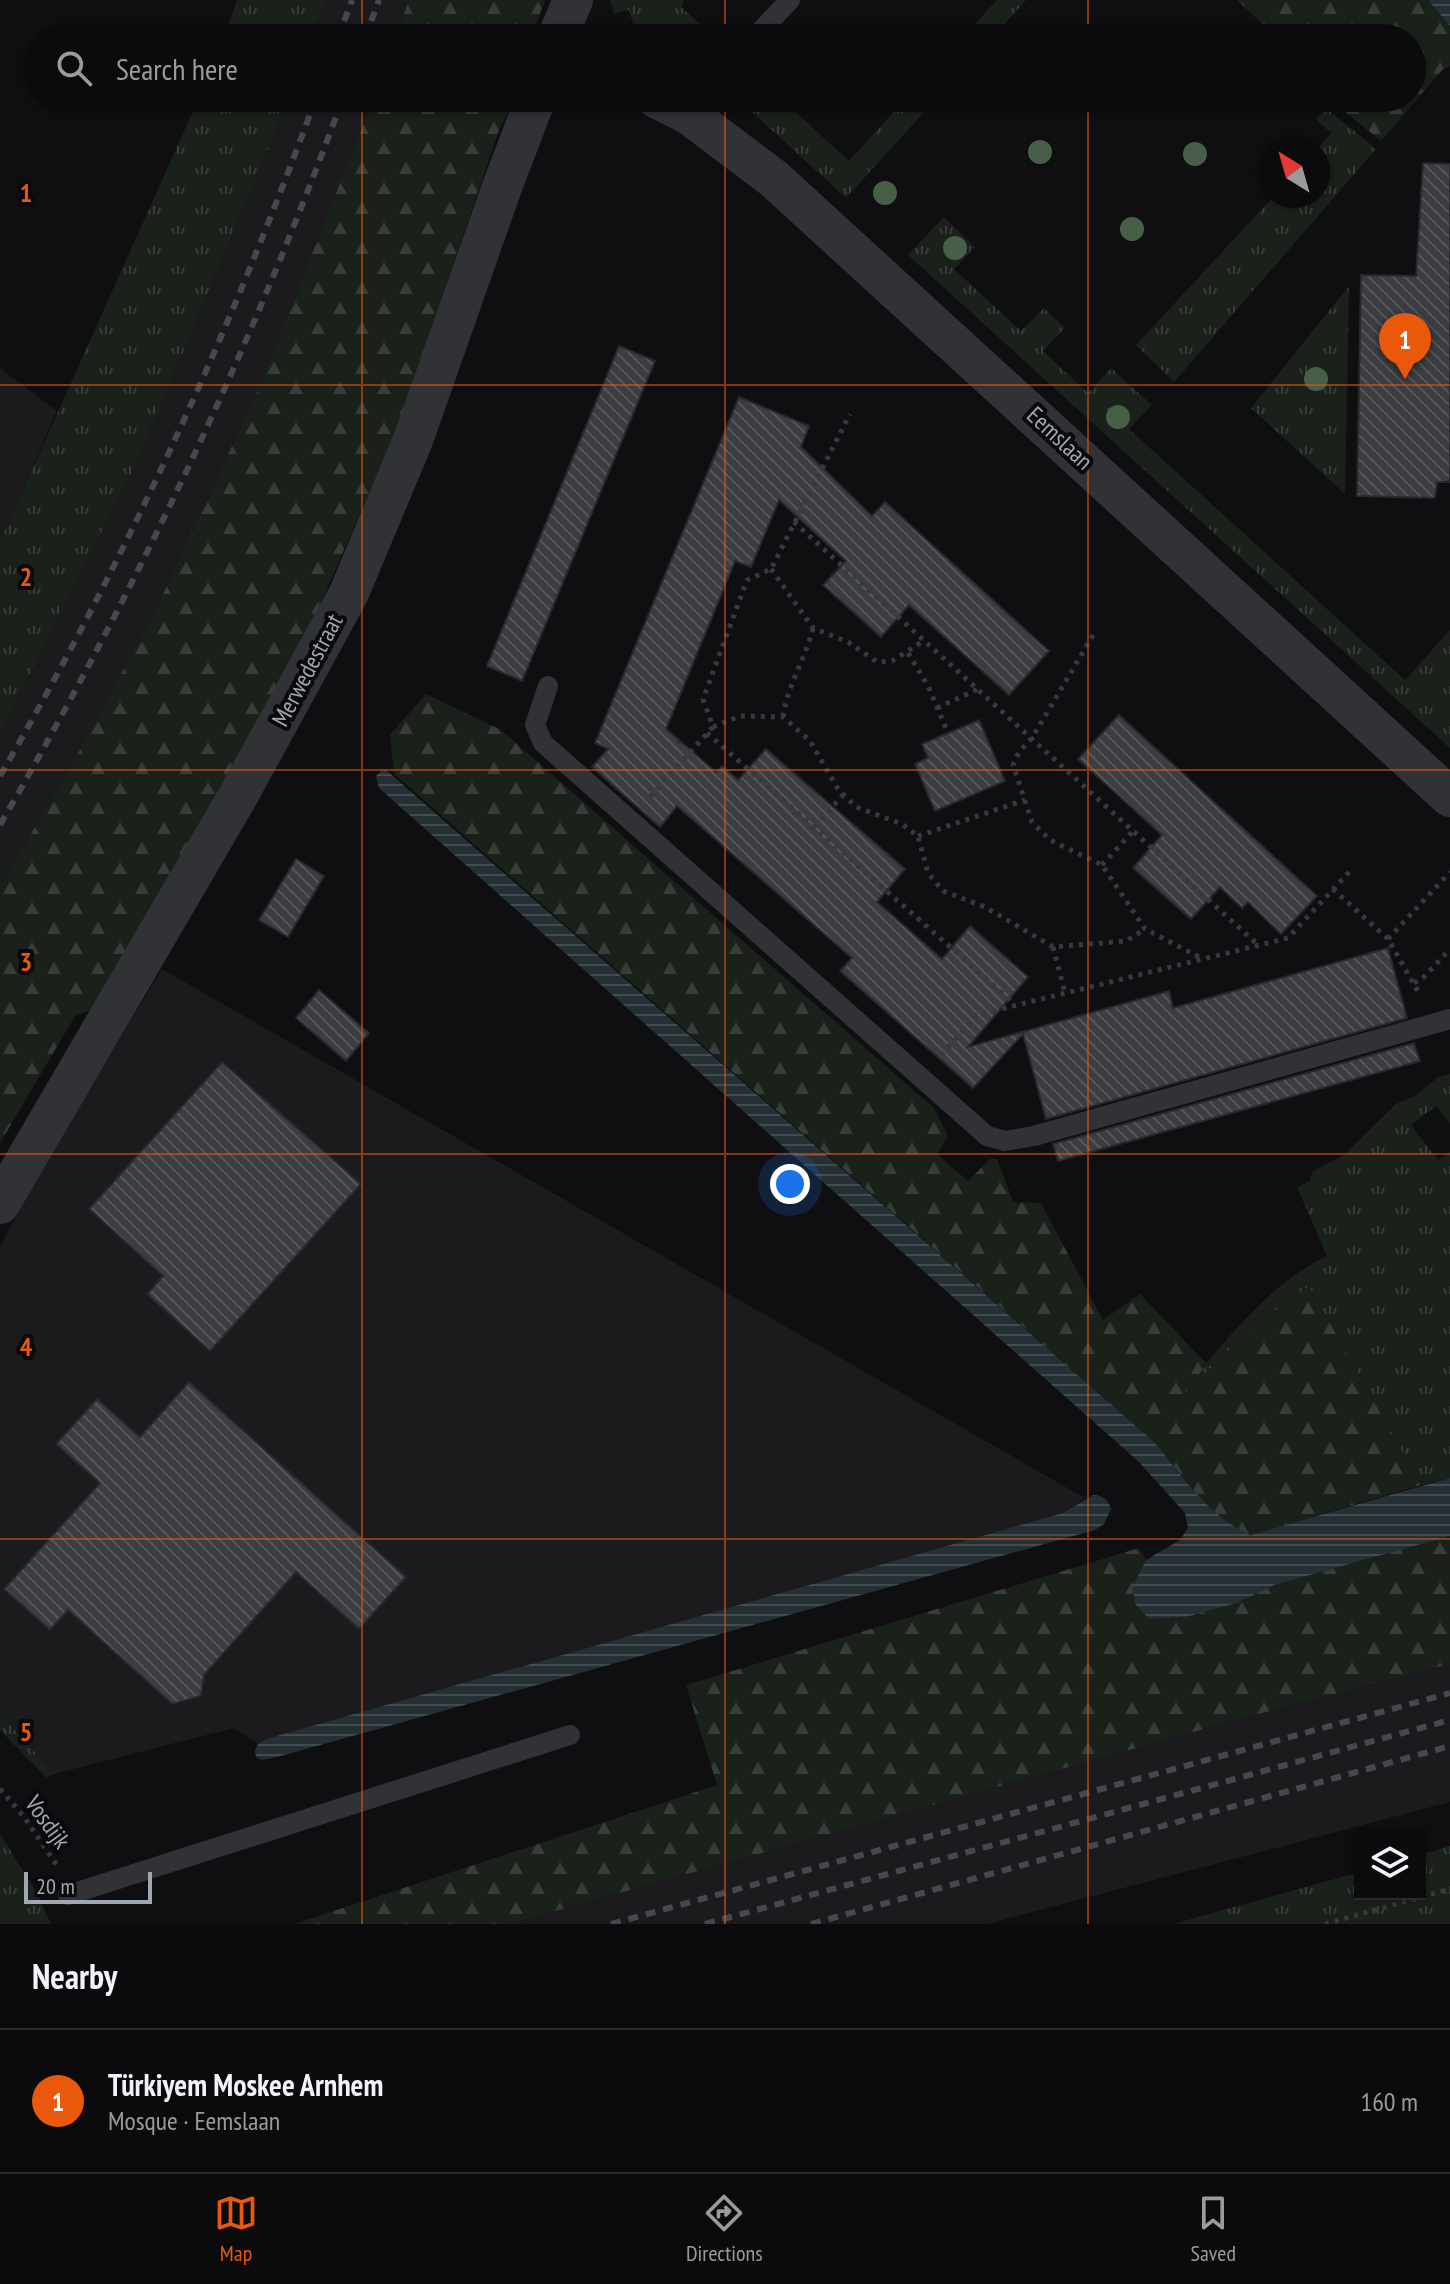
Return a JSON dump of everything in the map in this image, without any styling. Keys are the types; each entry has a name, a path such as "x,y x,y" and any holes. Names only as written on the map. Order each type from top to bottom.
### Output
{"street":[{"path":"563,24 573,0"},
{"name":"Merwedestraat","path":"0,1204 238,796 349,593 413,440 531,112"},
{"name":"Eemslaan","path":"684,112 773,178 1450,797"}],"lane":[{"path":"767,24 790,0"},
{"path":"548,686 535,725 543,743 987,1136 1005,1141 1034,1136 1440,1022"},
{"path":"68,1895 570,1735"}],"path":[{"path":"713,727 703,699 747,580 771,569 850,414"},
{"path":"794,522 1258,945"},
{"path":"771,569 813,628 848,642 877,662 892,661 925,640"},
{"path":"783,717 785,701 813,628"},
{"path":"1093,635 1013,765 1032,822 1050,840 1102,865 1145,929 1203,959"},
{"path":"908,653 928,686 948,733"},
{"path":"937,708 978,689"},
{"path":"630,820 713,727 740,716 783,717 810,741 838,789 856,807 902,824 918,836 928,873 943,891 985,907 1053,947 1126,941 1145,929"},
{"path":"707,733 1016,1005"},
{"path":"814,827 844,794"},
{"path":"918,836 1025,800"},
{"path":"1102,865 1133,831"},
{"path":"921,1077 977,1015 1288,938 1351,870"},
{"path":"1388,939 1450,872"},
{"path":"1333,889 1388,939 1440,1022"},
{"path":"1053,947 1065,993"},
{"path":"1414,983 1423,978 1450,949"},
{"name":"Vosdijk","path":"0,1789 24,1817 58,1867 68,1895"},
{"path":"1325,1924 1450,1889"}],"shaded area":[{"path":"326,0 409,0 400,24 317,24"},
{"path":"1428,0 1450,0 1450,26"},
{"path":"284,112 368,112 257,392 155,611 72,764 0,886 0,734 136,464"},
{"path":"0,368 57,411 0,541"},
{"path":"386,770 1154,1442 1197,1494 1221,1517 1250,1535 1450,1478 1450,1536 1274,1585 1237,1603 1186,1617 1149,1619 1135,1604 1133,1585 1146,1560 1180,1540 1188,1528 1185,1513 1139,1462 379,788 376,776"},
{"path":"162,969 1085,1498 1063,1513 266,1739 258,1744 234,1728 54,1774 0,1713 0,1246 52,1152"},
{"path":"1093,1495 1105,1499 1111,1509 1104,1524 1095,1530 277,1757 262,1760 256,1757 258,1744 266,1739 1063,1513"},
{"path":"1450,1664 1450,1802 987,1924 509,1924 1247,1717"}],"green space":[{"path":"237,0 326,0 317,24 229,24"},
{"path":"409,0 545,0 536,24 400,24"},
{"path":"610,0 684,0 681,7 700,24 634,24 629,10 614,14"},
{"path":"997,0 1026,0 1005,24 975,24"},
{"path":"1237,0 1428,0 1450,26 1450,66 1442,70 1426,89 1426,24 1263,24"},
{"path":"193,112 284,112 136,464 0,734 0,541"},
{"path":"368,112 508,112 499,130 397,429 294,664 98,1007 75,1016 0,1143 0,886 72,764 155,611 257,392"},
{"path":"752,112 795,112 849,161 894,112 924,112 846,198"},
{"path":"1322,112 1331,112 1376,149 1330,202 1328,136 1331,133 1316,119"},
{"path":"1345,112 1406,112 1381,141"},
{"path":"1263,208 1325,208 1174,382 1136,345"},
{"path":"944,217 975,247 954,269 1021,331 1044,308 1065,328 1043,351 1088,393 1111,368 1152,405 1129,429 1405,680 1450,630 1450,748 908,255"},
{"path":"1349,286 1345,494 1251,408"},
{"path":"426,694 501,730 934,1108 948,1136 937,1154 968,1181 990,1159 997,1159 1013,1202 1041,1203 1103,1320 1140,1294 1207,1364 1179,1398 1255,1326 1309,1286 1421,1485 1250,1535 1224,1522 1203,1502 1154,1442 394,774 390,735"},
{"path":"1450,1074 1450,1123 1436,1106 1411,1125 1438,1160 1450,1152 1450,1478 1421,1485 1309,1286 1255,1326 1170,1407 1241,1323 1281,1286 1327,1256 1297,1187 1310,1181 1312,1172 1344,1155 1396,1104 1417,1095 1438,1077"},
{"path":"1450,1536 1450,1664 1247,1717 509,1924 294,1924 717,1785 686,1685 1139,1548 1146,1560 1133,1591 1137,1603 1150,1619 1186,1617 1237,1603 1274,1585"},
{"path":"0,1713 54,1774 47,1778 0,1730"},
{"path":"0,1834 34,1888 51,1924 0,1924"},
{"path":"1450,1846 1450,1924 1173,1924 1354,1874 1354,1900 1426,1900 1426,1853"}],"building":[{"path":"1423,163 1450,164 1450,482 1437,482 1435,498 1357,496 1361,275 1416,276"},
{"path":"619,346 655,361 522,681 487,666"},
{"path":"739,397 809,426 801,447 872,516 885,502 1049,651 1009,695 909,605 881,637 823,585 846,561 779,500 751,567 735,561 666,729 679,740 678,743 680,741 716,772 722,766 738,780 766,749 905,869 877,902 942,959 970,926 1028,977 968,1047 1169,991 1173,1008 1388,948 1407,1018 1046,1119 1023,1034 973,1088 840,971 852,958 677,806 660,827 592,767 608,749 595,743"},
{"path":"1119,715 1317,896 1281,934 1248,902 1242,908 1220,887 1191,919 1133,868 1162,835 1078,759"},
{"path":"979,720 1005,781 935,811 915,764 928,758 922,744"},
{"path":"296,859 324,876 288,937 259,920"},
{"path":"319,990 369,1033 346,1061 296,1018"},
{"path":"1414,1043 1420,1061 1058,1161 1053,1144"},
{"path":"222,1062 361,1184 210,1351 147,1294 163,1276 89,1209"},
{"path":"189,1382 406,1577 359,1629 296,1572 204,1675 201,1696 172,1704 68,1610 50,1630 4,1589 100,1483 56,1444 97,1399 140,1437"}],"railway":[{"path":"343,24 352,0"},
{"path":"370,24 379,0"},
{"path":"0,776 90,612 173,444 248,273 311,112"},
{"path":"0,825 98,647 188,469 269,286 338,112"},
{"path":"611,1924 1450,1693"},
{"path":"705,1924 1450,1720"},
{"path":"811,1924 1450,1746"}],"place":[{"name":"Türkiyem Moskee Arnhem","path":"1405,379"}]}
